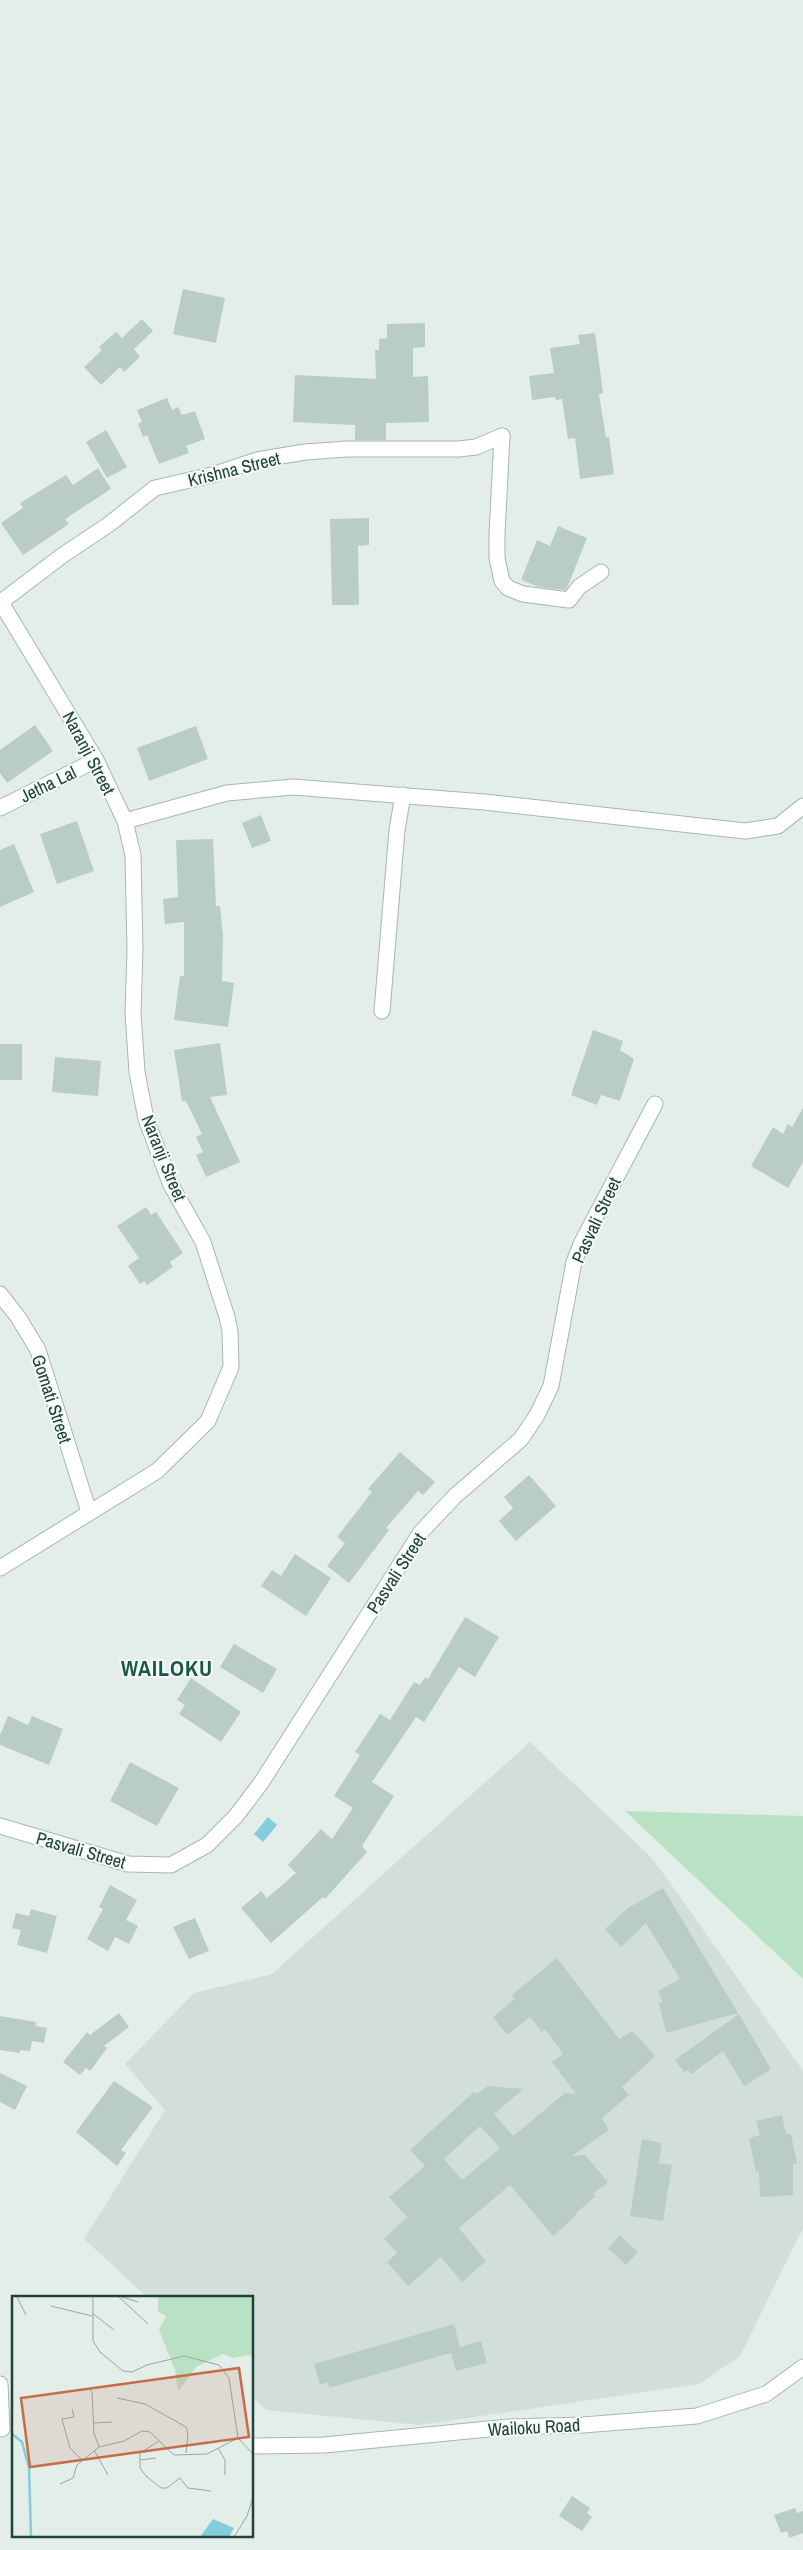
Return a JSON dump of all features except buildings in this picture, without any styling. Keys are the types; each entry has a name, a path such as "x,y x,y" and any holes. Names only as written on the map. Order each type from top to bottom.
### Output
{"street":[{"name":"Krishna Street","path":"0,601 63,554 108,525 155,488 212,475 257,460 304,452 347,449 459,449 476,447 502,436 497,534 498,566 502,581 508,588 523,594 569,600 579,587 600,572"},
{"name":"Naranji Street","path":"0,601 96,760 125,821 133,855 135,950 133,1013 137,1072 146,1118 171,1184 203,1242 227,1317 230,1331 231,1367 208,1421 157,1471 0,1568"},
{"name":"Jetha Lal","path":"0,808 96,760"},
{"path":"125,821 227,793 293,787 403,795 745,830 778,826 803,806"},
{"path":"382,1011 397,830 403,795"},
{"name":"Pasvali Street","path":"0,1826 128,1864 171,1865 207,1845 236,1816 261,1783 421,1532 454,1496 521,1438 537,1415 551,1386 574,1262 582,1242 655,1104"},
{"name":"Gomati Street","path":"0,1294 18,1317 38,1350 88,1512"},
{"name":"Wailoku Road","path":"254,2446 324,2445 509,2428 583,2425 697,2416 766,2394 803,2367"},
{"path":"0,2384 5,2430"}],"shaded area":[{"path":"530,1742 648,1854 803,2071 803,2228 740,2356 699,2384 419,2425 266,2410 254,2398 254,2296 146,2296 84,2239 165,2110 125,2064 194,1993 272,1974"}],"green space":[{"path":"625,1811 803,1816 803,1979"}],"water":[{"path":"268,1817 277,1825 263,1842 254,1834"}],"district":[{"name":"WAILOKU","path":"167,1668"}]}
